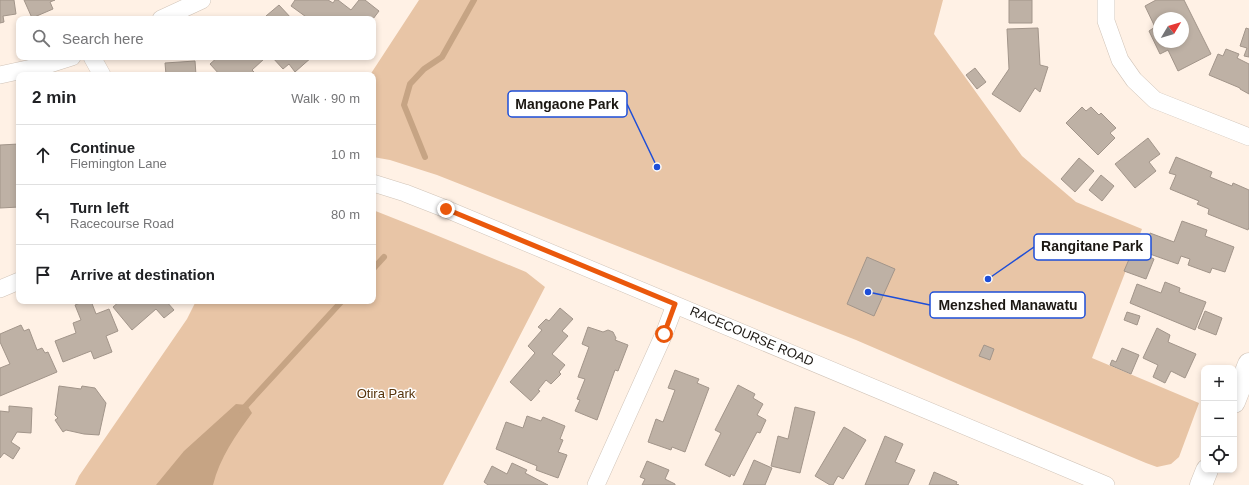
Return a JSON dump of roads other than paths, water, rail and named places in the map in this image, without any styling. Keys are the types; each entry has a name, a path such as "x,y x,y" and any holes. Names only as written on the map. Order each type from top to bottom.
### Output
{"main road":[{"path":"1234,401 1249,364"},
{"path":"1201,485 1206,473"}],"street":[{"path":"165,16 181,4 202,0"},
{"path":"1106,0 1106,22 1120,60 1134,80 1155,100 1249,137"},
{"path":"17,72 63,60"},
{"path":"94,60 100,72"},
{"path":"0,76 16,72"},
{"name":"RACECOURSE ROAD","path":"376,184 405,193 446,209 1106,485"},
{"path":"0,289 16,282"},
{"path":"596,485 664,334 675,304"}],"waterway":[{"path":"425,157 404,105 410,84 424,69 442,57 474,0"},
{"path":"376,266 384,257"},
{"path":"242,410 339,304"}],"place":[{"name":"Mangaone Park","path":"657,167"},
{"name":"Rangitane Park","path":"988,279"},
{"name":"Menzshed Manawatu","path":"868,292"}],"park label":[{"name":"Otira Park","path":"386,393"}]}
